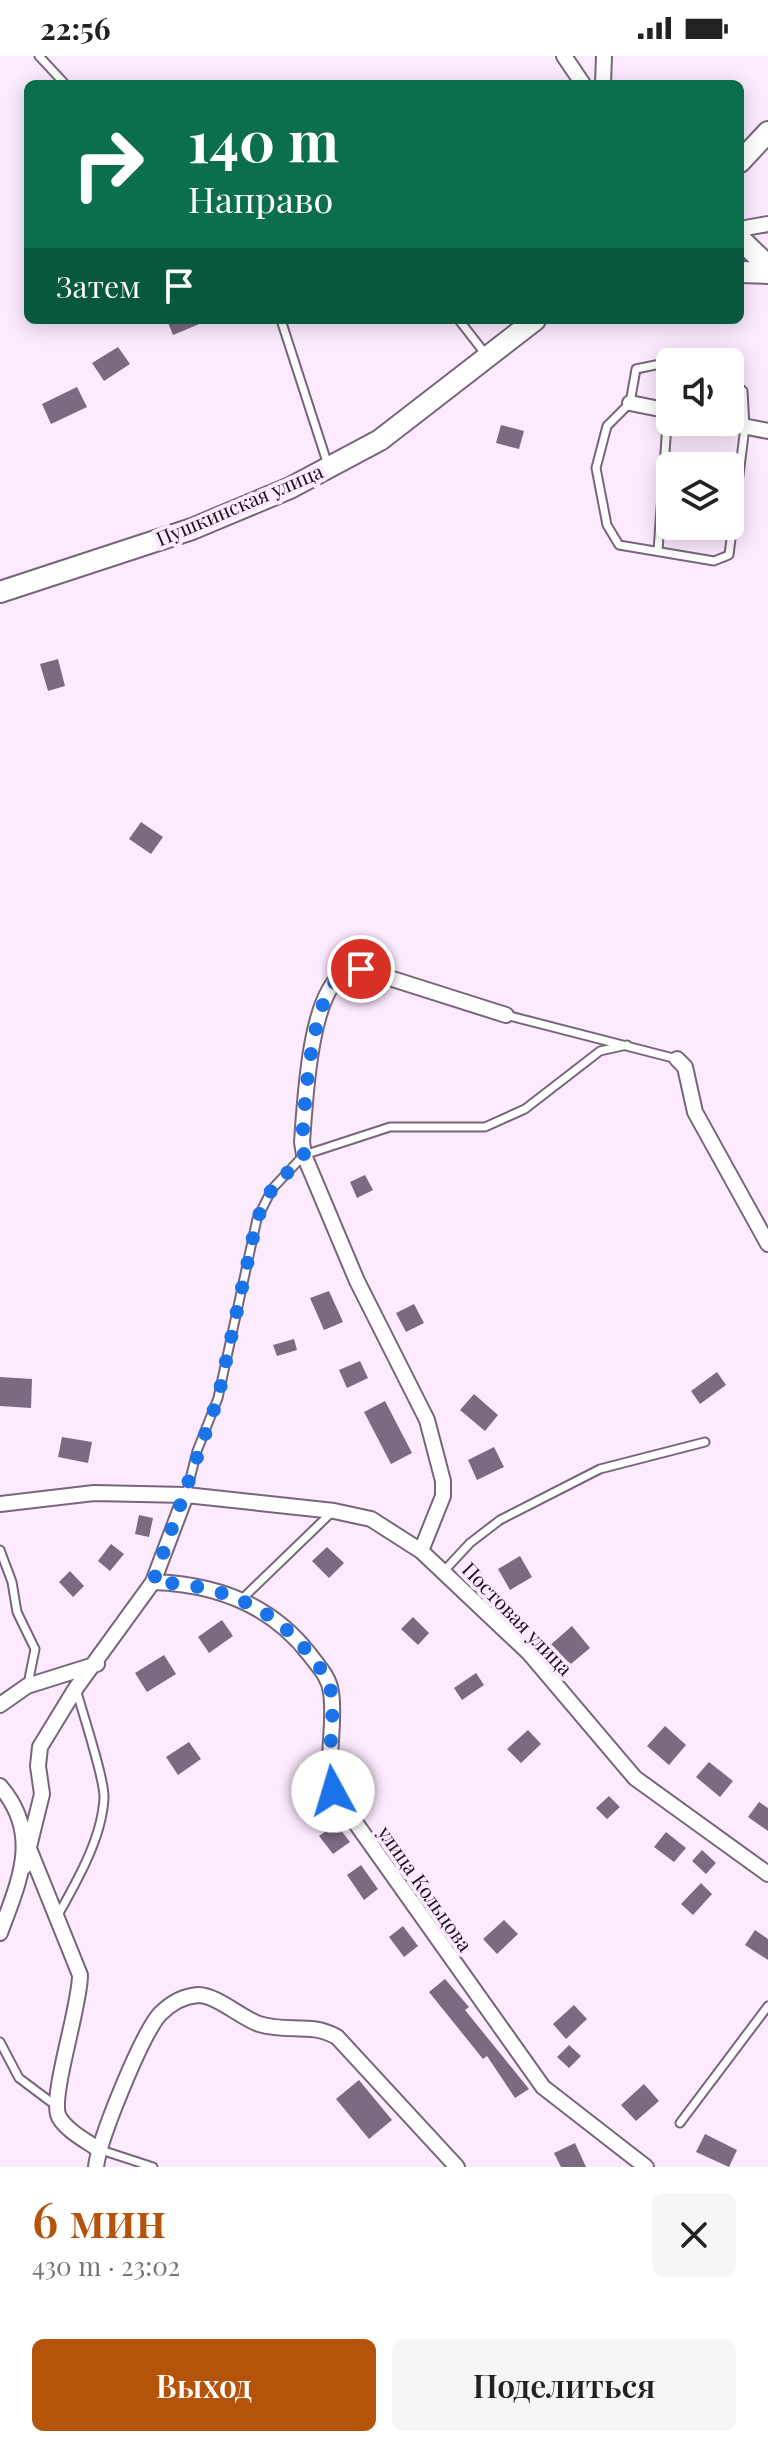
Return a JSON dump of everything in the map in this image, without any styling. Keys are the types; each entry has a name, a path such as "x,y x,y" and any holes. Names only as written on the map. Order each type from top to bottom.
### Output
{"main road":[{"path":"744,158 768,132"},
{"path":"744,243 768,266"},
{"path":"744,272 768,273"},
{"name":"Пушкинская улица","path":"0,592 192,529 290,488 380,440 489,359 530,324"}],"street":[{"path":"564,56 580,80"},
{"path":"603,80 604,56"},
{"path":"744,228 768,224"},
{"path":"630,403 656,408"},
{"path":"745,427 768,431"},
{"path":"421,1551 443,1496 443,1481 427,1420 357,1281 304,1155 302,1142 309,1056 335,982 345,972 361,969 506,1015"},
{"path":"677,1059 685,1067 695,1112 768,1244"},
{"name":"Постовая улица","path":"0,1504 94,1493 186,1495 334,1511 371,1519 421,1551 529,1653 635,1778 768,1874"},
{"path":"0,1933 30,1851 42,1794 38,1766 40,1747 76,1688 97,1664 153,1582 186,1495"},
{"name":"улица Кольцова","path":"153,1582 182,1583 242,1599 269,1614 303,1645 328,1678 333,1710 327,1766 333,1791 543,2087 646,2167"},
{"path":"0,1705 27,1686 97,1664"},
{"path":"0,1786 12,1800 19,1822 24,1867"},
{"path":"30,1851 73,1951 80,1975 80,1996 55,2105 66,2126 98,2149"},
{"path":"96,2167 98,2149 129,2073 159,2015 182,1997 203,1995 261,2024 321,2028 337,2037 457,2167"}],"lane":[{"path":"39,56 61,80"},
{"path":"282,324 329,467"},
{"path":"462,324 489,359"},
{"path":"656,365 636,369 630,403 607,426 596,468 607,525 619,545 714,561 729,555 745,427 744,409"},
{"path":"745,427 768,422"},
{"path":"658,551 667,436"},
{"path":"506,1015 677,1059"},
{"path":"186,1495 197,1451 218,1398 257,1219 272,1189 304,1155 390,1127 485,1127 525,1109 600,1051 627,1045"},
{"path":"444,1571 470,1543 500,1520 600,1469 705,1442"},
{"path":"242,1599 334,1511"},
{"path":"0,1550 12,1582 17,1612 35,1649 27,1686"},
{"path":"57,1917 91,1845 104,1797 76,1688"},
{"path":"680,2123 768,2006"},
{"path":"0,2042 19,2078 55,2105"},
{"path":"98,2149 153,2167"}],"building":[{"path":"169,324 199,324 173,335"},
{"path":"118,347 130,364 104,381 92,363"},
{"path":"77,387 87,407 51,424 42,404"},
{"path":"501,425 524,431 519,449 496,443"},
{"path":"58,659 65,686 48,691 40,664"},
{"path":"141,822 163,837 151,854 129,839"},
{"path":"365,1175 373,1190 357,1198 350,1182"},
{"path":"329,1291 343,1322 324,1330 310,1298"},
{"path":"414,1304 424,1323 406,1332 396,1313"},
{"path":"294,1339 297,1350 277,1356 273,1345"},
{"path":"360,1361 368,1378 347,1388 339,1370"},
{"path":"717,1372 726,1385 700,1404 691,1391"},
{"path":"0,1377 32,1379 31,1408 0,1406"},
{"path":"474,1394 498,1415 485,1431 460,1410"},
{"path":"385,1401 412,1453 391,1464 364,1412"},
{"path":"62,1437 92,1442 88,1463 58,1457"},
{"path":"494,1447 504,1467 477,1480 468,1460"},
{"path":"139,1515 153,1518 149,1537 135,1534"},
{"path":"111,1544 124,1554 110,1571 98,1561"},
{"path":"327,1547 344,1563 329,1578 312,1561"},
{"path":"520,1556 532,1577 510,1590 498,1569"},
{"path":"70,1571 84,1586 73,1597 59,1582"},
{"path":"413,1617 429,1633 418,1645 401,1629"},
{"path":"222,1620 233,1636 209,1653 198,1637"},
{"path":"572,1626 590,1648 566,1668 548,1647"},
{"path":"164,1655 176,1674 147,1692 135,1673"},
{"path":"476,1673 484,1685 462,1700 454,1688"},
{"path":"665,1726 686,1745 669,1765 647,1746"},
{"path":"528,1730 541,1744 521,1763 507,1749"},
{"path":"189,1742 201,1759 178,1775 166,1757"},
{"path":"709,1762 733,1781 720,1797 696,1777"},
{"path":"609,1796 620,1807 607,1819 596,1808"},
{"path":"759,1802 768,1808 768,1831 748,1817"},
{"path":"336,1824 350,1842 333,1854 319,1836"},
{"path":"666,1832 686,1848 674,1862 654,1847"},
{"path":"702,1850 716,1863 706,1874 692,1861"},
{"path":"361,1865 378,1889 364,1900 347,1875"},
{"path":"701,1883 712,1894 693,1915 681,1904"},
{"path":"504,1920 518,1934 497,1954 483,1939"},
{"path":"403,1926 418,1946 404,1957 389,1937"},
{"path":"755,1930 768,1939 768,1960 745,1945"},
{"path":"445,1979 469,2007 465,2010 529,2089 515,2098 487,2056 483,2059 429,1992"},
{"path":"574,2005 587,2019 566,2039 553,2024"},
{"path":"569,2045 581,2056 569,2068 557,2057"},
{"path":"359,2080 392,2120 369,2139 336,2099"},
{"path":"644,2084 659,2101 636,2121 621,2105"},
{"path":"705,2134 737,2150 729,2167 696,2152"},
{"path":"575,2143 586,2167 561,2167 554,2153"}],"route":[{"path":"333,1791 327,1766 333,1710 331,1689 328,1678 303,1645 269,1614 242,1599 182,1583 153,1582 218,1398 246,1282 257,1219 272,1189 304,1155 302,1142 309,1056 315,1031 335,982 345,972 361,969"}]}
